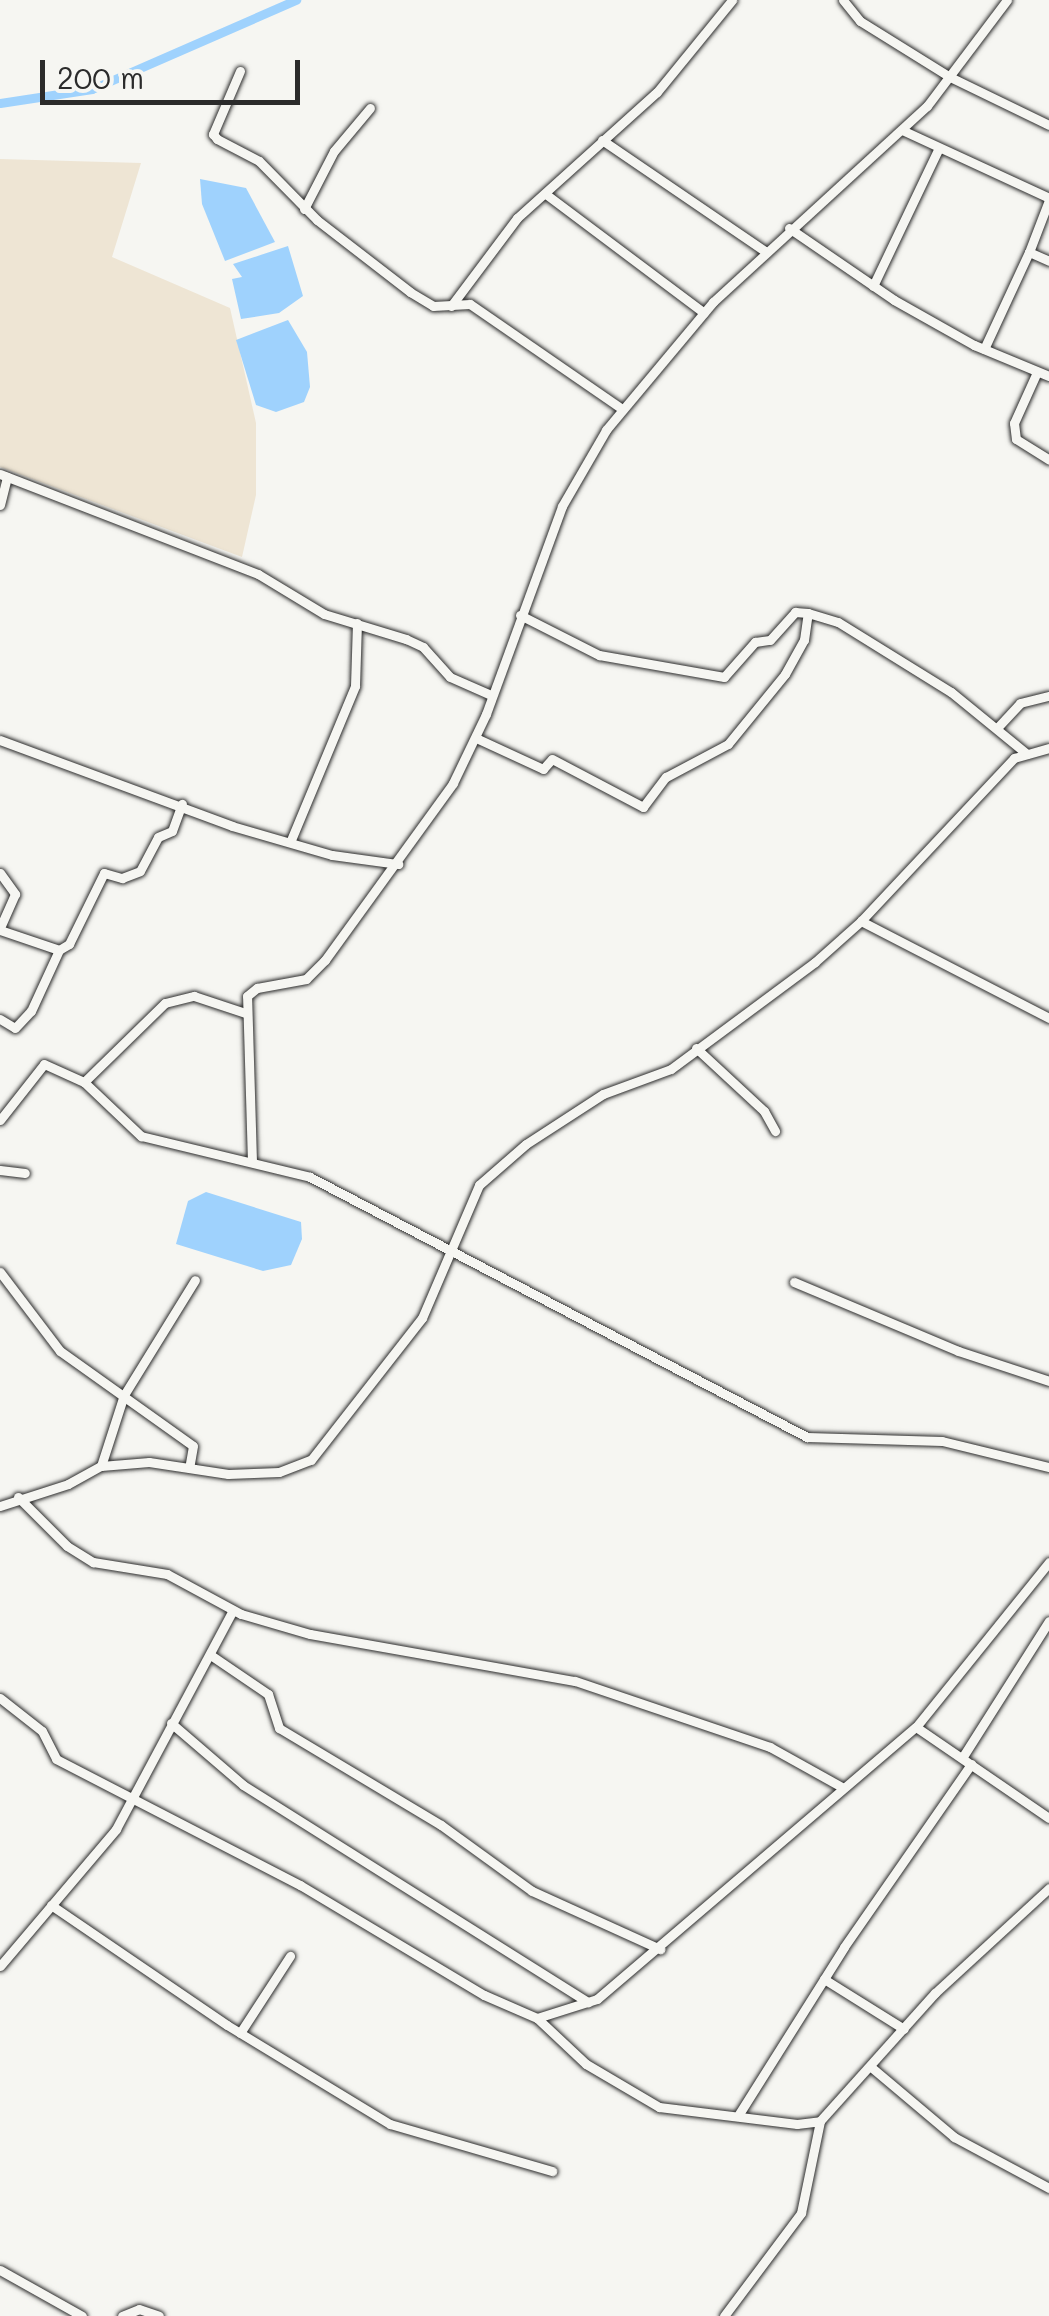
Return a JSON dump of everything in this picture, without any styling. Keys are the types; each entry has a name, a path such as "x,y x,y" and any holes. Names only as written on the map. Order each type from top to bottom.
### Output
{"street":[{"path":"449,308 517,218 547,195 678,70 732,0"},
{"path":"843,0 860,21 950,77 1049,125"},
{"path":"252,1162 252,1042 245,1013 246,996 257,988 306,979 398,864 476,738 562,506 622,409 704,313 765,251 902,130 950,77 1007,0"},
{"path":"240,71 213,134 259,161 304,208 410,292 449,308 470,304 622,409"},
{"path":"304,208 334,150 370,108"},
{"path":"902,130 1049,199 984,349"},
{"path":"602,140 765,251"},
{"path":"873,286 938,150"},
{"path":"547,195 704,313"},
{"path":"789,228 873,286 984,349 1049,376"},
{"path":"1029,252 1049,261"},
{"path":"1038,372 1014,423 1016,440 1049,460"},
{"path":"0,505 4,475 232,563 324,614 424,647 437,668 491,695"},
{"path":"520,615 598,655 724,678 755,642 770,640 795,612 808,613 838,622 997,728 1027,754"},
{"path":"476,738 543,769 552,760 643,808 666,777 728,744 785,674 804,640 808,613"},
{"path":"291,840 356,686 357,622"},
{"path":"997,728 1020,703 1049,696"},
{"path":"0,740 95,780 182,804 232,826 332,855 398,864"},
{"path":"0,1506 18,1497 68,1484 101,1466 279,1472 311,1460 422,1318 454,1252 479,1185 526,1144 603,1094 671,1069 862,922 944,828 1014,758 1049,748"},
{"path":"0,1020 15,1028 31,1011 59,950 68,944 104,873 122,878 140,871 158,837 172,831 182,804"},
{"path":"0,873 15,894 0,929 59,950"},
{"path":"862,922 1049,1018"},
{"path":"84,1082 165,1003 194,996 245,1013"},
{"path":"696,1048 764,1110 775,1131"},
{"path":"0,1120 44,1064 84,1082 142,1136 310,1177 807,1437 942,1441 1049,1467"},
{"path":"0,1170 25,1173"},
{"path":"0,1272 60,1351 193,1446 189,1468"},
{"path":"101,1466 124,1395 194,1280"},
{"path":"794,1282 958,1351 1049,1381"},
{"path":"18,1497 67,1546 94,1562 167,1574 233,1610 310,1634 575,1681 770,1746 842,1787"},
{"path":"537,2018 588,2002 660,1949 842,1787 916,1727 1049,1562"},
{"path":"0,1966 95,1857 212,1656 233,1610"},
{"path":"739,2114 966,1761 1049,1621"},
{"path":"212,1656 268,1694 279,1728 441,1825 532,1890 660,1949"},
{"path":"0,1698 42,1731 48,1754 300,1885 484,1996 537,2018 586,2064 659,2107 797,2124 820,2121"},
{"path":"171,1724 243,1786 588,2002"},
{"path":"916,1727 1049,1818"},
{"path":"724,2316 801,2213 820,2121 904,2030 1049,1888"},
{"path":"50,1905 240,2033 390,2124 552,2171"},
{"path":"240,2033 290,1956"},
{"path":"824,1979 904,2030"},
{"path":"871,2067 954,2137 1049,2188"},
{"path":"0,2270 82,2316"},
{"path":"122,2316 139,2309 160,2316"}],"shaded area":[{"path":"0,159 141,163 112,257 230,308 256,423 256,495 242,557 0,467"}],"water":[{"path":"200,179 246,188 275,242 225,261 202,204"},
{"path":"288,246 303,296 279,313 241,319 232,279 242,277 233,264"},
{"path":"288,320 307,352 310,387 304,402 276,412 256,405 236,340"},
{"path":"206,1192 301,1222 302,1239 291,1265 263,1271 176,1244 188,1201"}],"waterway":[{"path":"0,103 92,89 296,0"}]}
